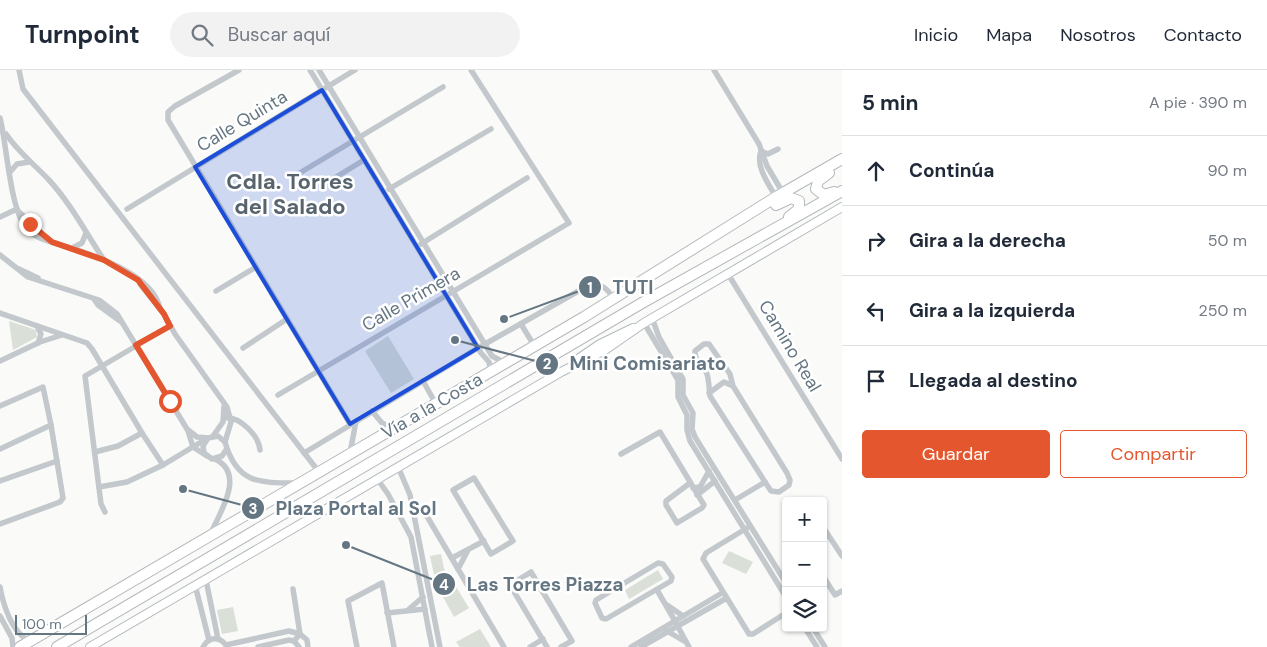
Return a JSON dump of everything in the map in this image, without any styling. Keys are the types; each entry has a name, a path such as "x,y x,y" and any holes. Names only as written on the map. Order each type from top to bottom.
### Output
{"highway":[{"name":"Vía a la Costa","path":"20,647 392,428 535,347 780,195 842,159"},
{"path":"842,164 820,178 816,186 818,192 824,195 842,190"},
{"name":"Vía a la Costa","path":"56,647 642,303 764,236 842,190"},
{"path":"670,265 784,200 794,198 799,201 800,206 797,211 764,236"}],"street":[{"path":"19,70 23,89 319,472"},
{"path":"239,70 175,106 168,112 168,120 318,370 353,422 350,454"},
{"path":"310,70 478,348 489,362 491,372"},
{"path":"319,70 485,346 492,356 507,363"},
{"name":"Calle Quinta","path":"126,209 355,70"},
{"name":"Calle Primera","path":"278,395 569,224 471,70"},
{"path":"714,70 759,144 760,151 780,195"},
{"path":"298,174 443,87"},
{"path":"0,118 4,132 16,209 52,242 104,260 138,280 157,298 160,309 170,326 223,401 229,430 225,442 226,450 241,473 264,481 302,482"},
{"path":"384,192 490,129"},
{"path":"4,132 29,162 48,179 62,196 104,260"},
{"path":"760,151 768,154 778,149"},
{"path":"760,151 758,158 766,181 780,195"},
{"path":"323,185 364,160"},
{"path":"10,172 17,164 29,162"},
{"path":"766,181 773,177"},
{"path":"417,246 527,178"},
{"name":"Vía a la Costa","path":"90,647 562,372 600,344 644,323 842,207"},
{"path":"0,216 16,209"},
{"path":"72,249 82,243 86,233"},
{"path":"0,256 28,277 94,299 98,305 120,321 187,429 193,447 226,467 230,480 226,500 210,535"},
{"path":"216,292 256,267"},
{"name":"Camino Real","path":"728,274 842,459"},
{"path":"304,453 478,348 485,346 589,286 602,286 607,289 613,299"},
{"path":"0,313 86,344 102,365 163,465"},
{"path":"652,318 659,337 683,379 684,399 693,414 693,433 709,472 782,591"},
{"path":"243,348 287,319"},
{"path":"644,323 678,380 678,397 688,419 688,435 736,503 782,577"},
{"path":"521,324 535,347"},
{"path":"37,326 41,334 38,343"},
{"path":"105,512 85,378 87,374 170,326"},
{"path":"0,361 38,343 65,335"},
{"path":"704,344 708,344 730,374 733,386 790,480 784,489 775,493 765,482 709,393 707,375 694,356 695,351 704,344"},
{"path":"423,381 436,404"},
{"path":"709,393 724,382 733,386"},
{"path":"0,406 41,387 44,389 62,500 0,524"},
{"path":"372,411 378,419 392,428"},
{"path":"227,418 236,419 244,426 260,443 260,450"},
{"path":"206,456 203,446 227,418"},
{"path":"378,419 380,436"},
{"path":"0,449 51,425"},
{"path":"229,430 236,425 244,426"},
{"path":"187,429 197,437 209,438"},
{"path":"622,454 660,432 692,485 697,495 704,505 680,523 675,522 666,505 666,501 692,485 700,487 709,472"},
{"path":"95,452 118,446 142,433"},
{"path":"100,487 127,482 163,465 209,438 218,436 225,442"},
{"path":"215,459 222,456 226,450"},
{"path":"0,481 57,461"},
{"path":"398,469 410,495 430,618 432,647"},
{"path":"230,480 241,473"},
{"path":"474,478 513,541 491,554 484,542 453,490 474,478"},
{"path":"378,480 388,494 411,536 425,609 440,647"},
{"path":"697,495 716,481"},
{"path":"736,503 765,482"},
{"path":"427,510 425,513 504,647"},
{"path":"750,526 703,556 702,559 723,596 750,634 782,615"},
{"path":"827,533 842,556"},
{"path":"452,558 484,542"},
{"path":"458,569 468,550"},
{"path":"660,563 672,579 657,590 606,619 602,618 595,603 596,600 660,563"},
{"path":"547,647 510,585 531,572 572,641 561,647"},
{"path":"206,580 218,639 226,646 289,631 300,634 307,640 308,647"},
{"path":"827,582 835,594 842,591"},
{"path":"357,647 348,602 382,583 394,647"},
{"path":"195,585 209,640"},
{"path":"0,587 3,605 19,634 31,641"},
{"path":"258,647 294,641 300,634 293,589"},
{"path":"657,590 687,644"},
{"path":"631,647 723,596"},
{"path":"406,611 423,597"},
{"path":"199,602 209,600"},
{"path":"665,604 683,616"},
{"path":"388,613 425,609"},
{"path":"641,647 667,631 683,616 699,609"},
{"path":"8,614 1,617 12,638 13,647"},
{"path":"204,620 213,618"},
{"path":"667,631 687,644"},
{"path":"808,632 817,647"},
{"path":"816,632 825,647"},
{"path":"203,647 209,640 218,639"},
{"path":"530,647 543,639"},
{"path":"294,641 299,647"}],"highlighted area":[{"path":"322,90 478,348 350,424 195,167"}],"shaded area":[{"path":"9,321 36,330 37,337 13,350"},
{"path":"388,336 414,379 391,393 365,351"},
{"path":"729,551 753,562 746,574 722,563"},
{"path":"441,554 445,573 434,575 430,556"},
{"path":"658,570 663,579 629,599 625,590"},
{"path":"452,580 469,608 454,617 438,588"},
{"path":"233,607 238,631 222,634 217,610"},
{"path":"480,629 491,647 460,647 456,642"}],"place":[{"name":"TUTI","path":"504,319"},
{"name":"Mini Comisariato","path":"455,340"},
{"name":"Plaza Portal al Sol","path":"183,489"},
{"name":"Las Torres Piazza","path":"346,545"}],"district":[{"name":"Cdla. Torres del Salado","path":"290,194"}],"route":[{"path":"30,224 52,242 104,260 131,274 138,280 164,314 170,326 136,345 170,401"}]}
